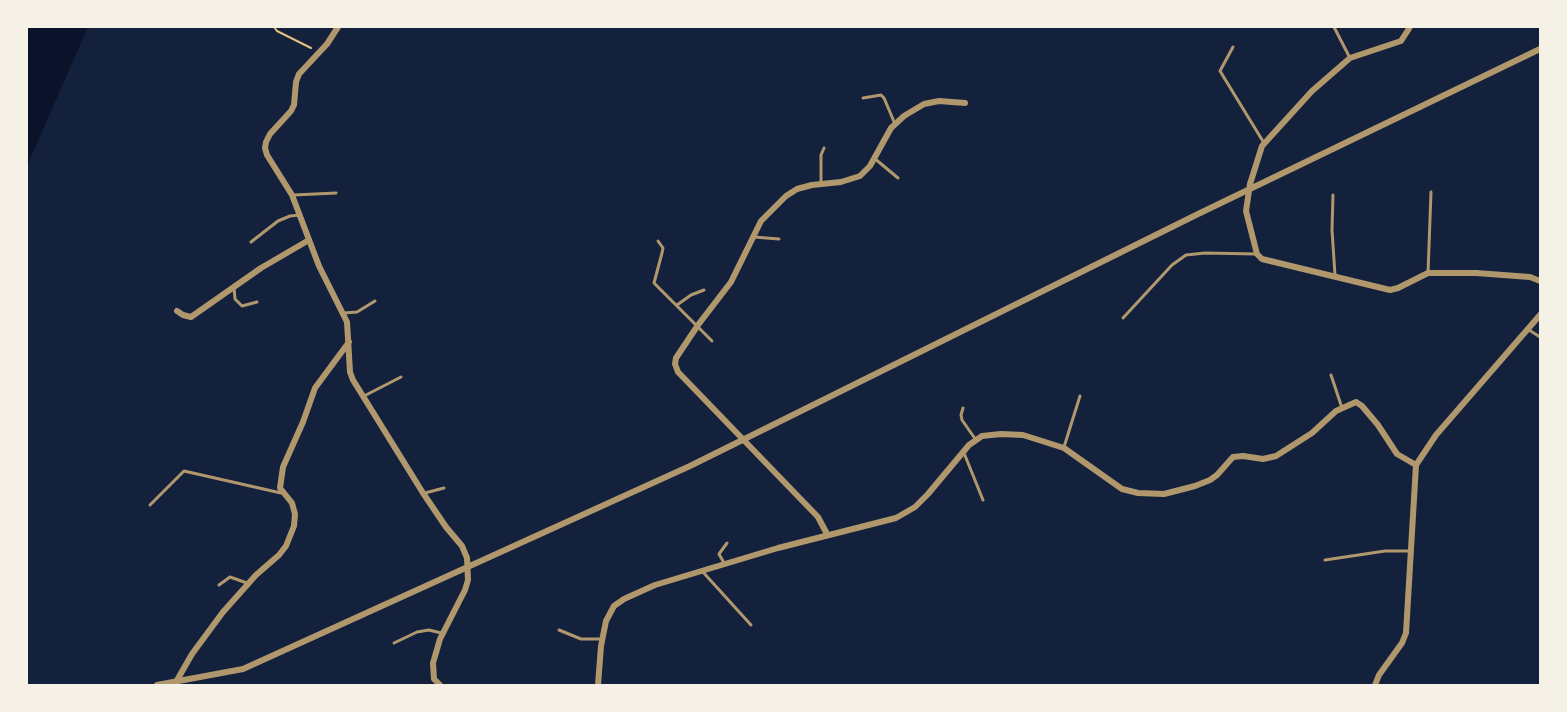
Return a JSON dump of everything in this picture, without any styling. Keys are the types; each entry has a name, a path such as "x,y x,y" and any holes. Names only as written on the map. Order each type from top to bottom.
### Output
{"street":[{"path":"338,27 327,44 299,74 294,105 289,115 270,134 266,142 267,155 292,195 319,266 347,322 350,372 423,493 462,546 467,558 468,580 465,590 443,633 432,671 434,679 440,685"},
{"path":"1410,27 1401,40 1394,44 1350,58 1312,91 1264,143 1249,190 1246,212 1257,254 1263,259 1389,290 1428,273 1476,273 1530,277 1540,281"},
{"path":"157,685 243,669 690,466 1540,49"},
{"path":"827,534 818,517 676,368 676,357 731,282 761,221 786,196 797,189 841,182 860,176 870,166 895,124 924,104 939,101 965,103"},
{"path":"177,310 191,317 261,268 309,240"},
{"path":"1375,685 1406,633 1416,465 1436,435 1540,315"},
{"path":"175,683 208,632 249,584 279,555 294,526 295,514 291,503 280,488 283,467 300,430 311,396 324,374 349,342"},
{"path":"598,685 606,621 614,606 655,585 827,534 896,518 915,507 928,494 963,451 976,440 990,434 1023,435 1064,448 1122,489 1138,494 1164,494 1210,480 1233,457 1263,459 1276,456 1312,433 1342,408 1356,402 1362,406 1397,454 1416,465"}],"lane":[{"path":"1334,27 1350,58"},
{"path":"1233,47 1220,70 1264,143"},
{"path":"863,98 881,95 895,124"},
{"path":"821,184 820,155 824,148"},
{"path":"874,158 898,178"},
{"path":"1428,273 1431,192"},
{"path":"292,195 336,193"},
{"path":"1333,195 1332,230 1335,277"},
{"path":"251,242 278,221 300,215"},
{"path":"753,237 779,239"},
{"path":"658,241 663,248 654,283 712,340"},
{"path":"1123,318 1172,265 1186,255 1257,254"},
{"path":"234,286 235,300 242,306 257,302"},
{"path":"677,305 691,295 704,290"},
{"path":"343,313 357,312 375,302"},
{"path":"1528,330 1540,337"},
{"path":"1331,375 1342,408"},
{"path":"363,397 401,376"},
{"path":"1064,448 1080,396"},
{"path":"963,408 962,420 976,440"},
{"path":"963,451 983,500"},
{"path":"150,505 184,471 283,493"},
{"path":"423,493 444,488"},
{"path":"725,564 719,554 727,543"},
{"path":"1325,561 1385,551 1411,551"},
{"path":"702,571 751,625"},
{"path":"219,585 230,578 249,584"},
{"path":"394,643 417,632 429,630 443,633"},
{"path":"559,630 581,639 603,639"}],"path":[{"path":"274,27 277,31 319,52"}],"water":[{"path":"27,27 88,27 27,166"}]}
